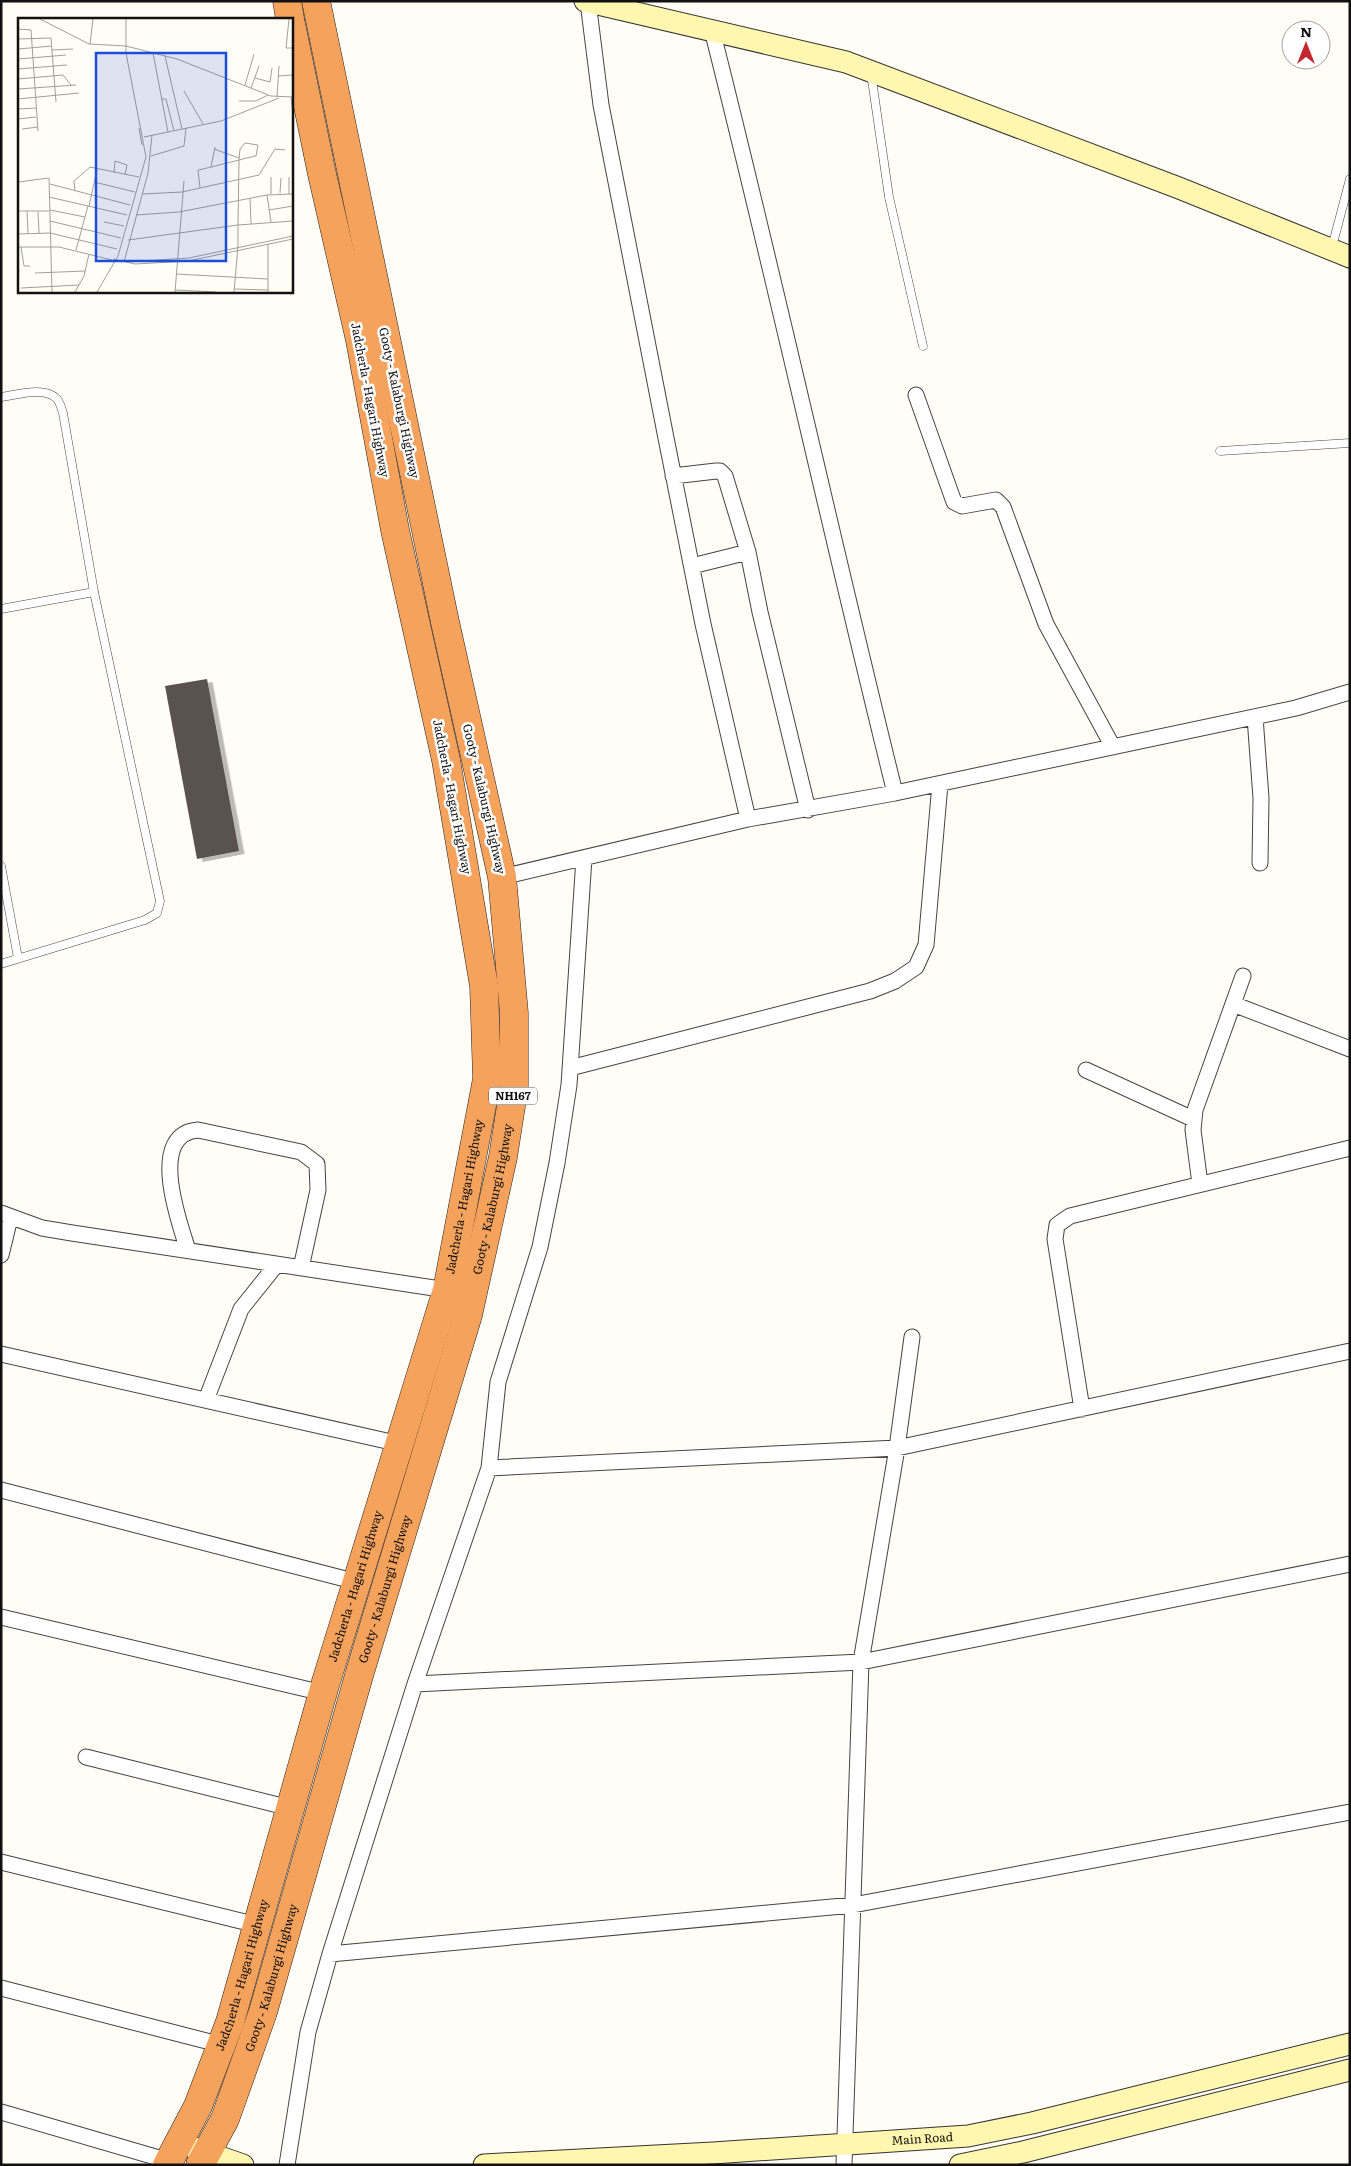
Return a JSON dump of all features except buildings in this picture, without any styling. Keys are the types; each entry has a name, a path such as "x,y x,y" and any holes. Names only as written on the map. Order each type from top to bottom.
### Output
{"highway":[{"path":"287,1 290,18"},
{"name":"Gooty - Kalaburgi Highway","path":"204,2158 225,2119 262,2012 360,1672 468,1315 503,1158 514,1087 514,1013 502,877 445,622 316,1"},
{"name":"Jadcherla - Hagari Highway","path":"172,2156 198,2106 230,2022 323,1693 447,1290 487,1079 484,986 446,760 395,530 360,340 322,174 292,29"}],"street":[{"path":"748,819 674,476 601,105 587,2 631,6 712,30 846,62 1170,184 1340,253"},
{"path":"712,30 758,212 836,556 895,794"},
{"path":"916,395 954,502 962,506 996,500 1003,507 1046,624 1113,748"},
{"path":"674,476 716,471 723,473 748,552 760,612 808,810"},
{"path":"692,566 748,552"},
{"path":"502,877 748,819 895,794 1296,708 1350,692"},
{"path":"1255,717 1261,798 1260,863"},
{"path":"570,1068 870,991 895,981 916,967 926,944 940,784"},
{"path":"287,2165 308,2032 330,1954 415,1684 489,1468 498,1382 540,1247 557,1163 570,1068 584,858"},
{"path":"1200,1184 1193,1119 1243,976"},
{"path":"1233,1004 1350,1049"},
{"path":"1086,1070 1193,1119"},
{"path":"188,1250 174,1207 169,1169 177,1141 190,1130 198,1130 301,1152 317,1164 318,1190 301,1268"},
{"path":"1082,1408 1055,1239 1057,1225 1070,1216 1350,1148"},
{"path":"1,1255 6,1215 42,1228 447,1290"},
{"path":"206,1400 231,1330 241,1309 277,1264"},
{"path":"845,2155 861,1662 912,1337"},
{"path":"489,1468 896,1448 1350,1351"},
{"path":"1,1354 400,1444"},
{"path":"1,1490 357,1582"},
{"path":"415,1684 861,1662 1350,1564"},
{"path":"1,1617 323,1693"},
{"path":"86,1757 290,1808"},
{"path":"330,1954 853,1905 1350,1812"},
{"path":"1,1862 257,1925"},
{"path":"1,1988 222,2044"},
{"name":"Main Road","path":"484,2165 845,2155 998,2131 1350,2044"},
{"path":"960,2165 1014,2154 1350,2070"},
{"path":"1,2112 172,2156 204,2158 243,2165"}],"lane":[{"path":"870,71 890,196 923,346"},
{"path":"1340,253 1350,179"},
{"path":"1,397 36,392 49,394 58,399 63,413 94,592 158,891 159,907 157,914 144,920 1,964"},
{"path":"1220,451 1350,443"},
{"path":"1,609 94,592"},
{"path":"1,866 18,958"}]}
